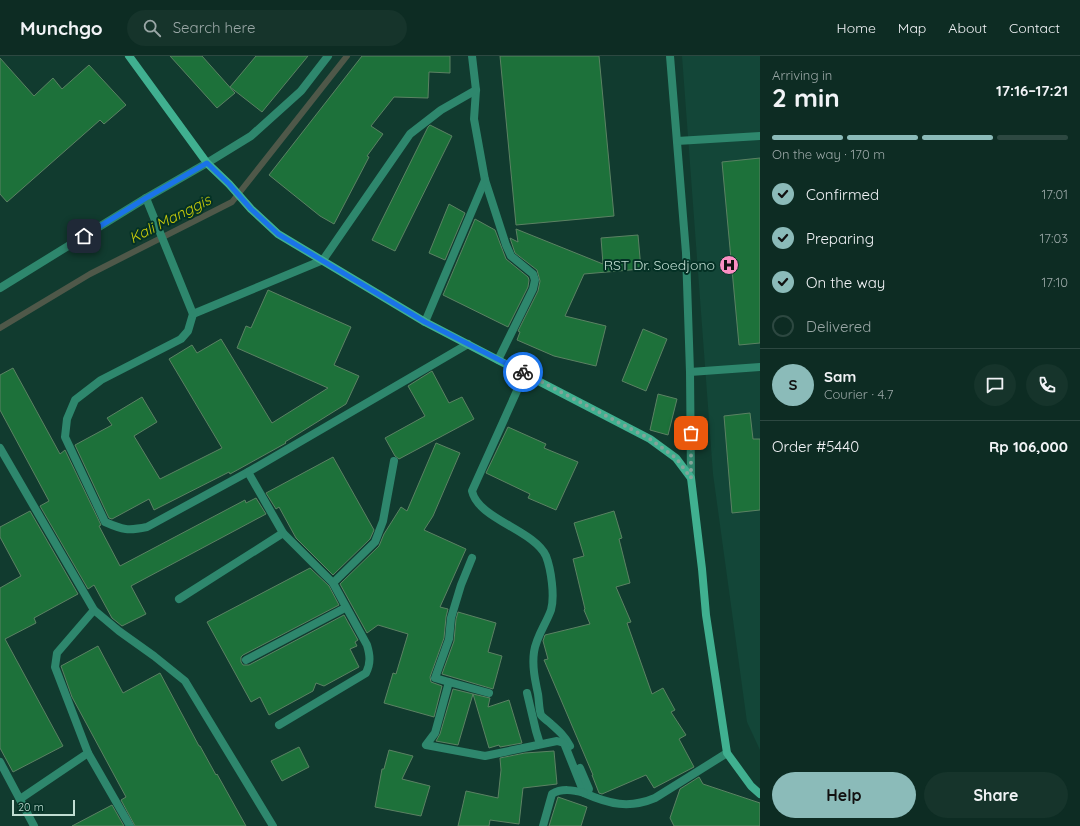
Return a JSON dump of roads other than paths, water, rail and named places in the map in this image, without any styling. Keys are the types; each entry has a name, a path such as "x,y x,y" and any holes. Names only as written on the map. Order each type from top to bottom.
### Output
{"street":[{"path":"130,56 207,163 229,184 251,209 278,234 425,322 650,439 676,458 691,478"},
{"path":"0,288 146,198 251,136 301,92 328,56"},
{"path":"472,56 476,90 474,119 485,180 511,256 533,274 535,280 533,289 498,360"},
{"path":"670,56 686,253 690,372 691,478 706,615 727,753 751,786 760,794"},
{"path":"193,314 323,260 410,134 441,110 476,90"},
{"path":"677,141 760,136"},
{"path":"425,322 485,180"},
{"path":"146,198 193,314 188,331 181,338 101,380 75,400 67,419 65,437 105,522 122,529 134,529 147,526 248,472 468,344"},
{"path":"690,372 760,367"},
{"path":"525,373 472,492 474,499 478,503 492,515 530,539 540,547 546,556 552,591 551,609 534,651 534,676 542,715 561,732 567,740 589,789 586,794"},
{"path":"0,448 94,610 185,681 273,826"},
{"path":"332,583 375,542 384,521 394,461"},
{"path":"248,472 284,534 332,583 367,645 370,654 370,665 366,673 279,725"},
{"path":"179,599 284,534"},
{"path":"472,558 461,585 451,618 449,639 435,678 489,693"},
{"path":"246,660 345,608"},
{"path":"94,610 58,653 55,667 88,753 130,826"},
{"path":"449,682 435,733 426,745 485,756 553,741 564,743 586,794"},
{"path":"527,693 540,744"},
{"path":"20,799 88,753"},
{"path":"543,826 552,794 563,790 573,790 616,804 632,805 644,803 673,787 727,753"},
{"path":"0,762 3,773 20,799 34,826"}],"waterway":[{"name":"Kali Manggis","path":"0,328 90,274 232,202 347,56"}],"place":[{"name":"RST Dr. Soedjono","path":"729,265"}]}
